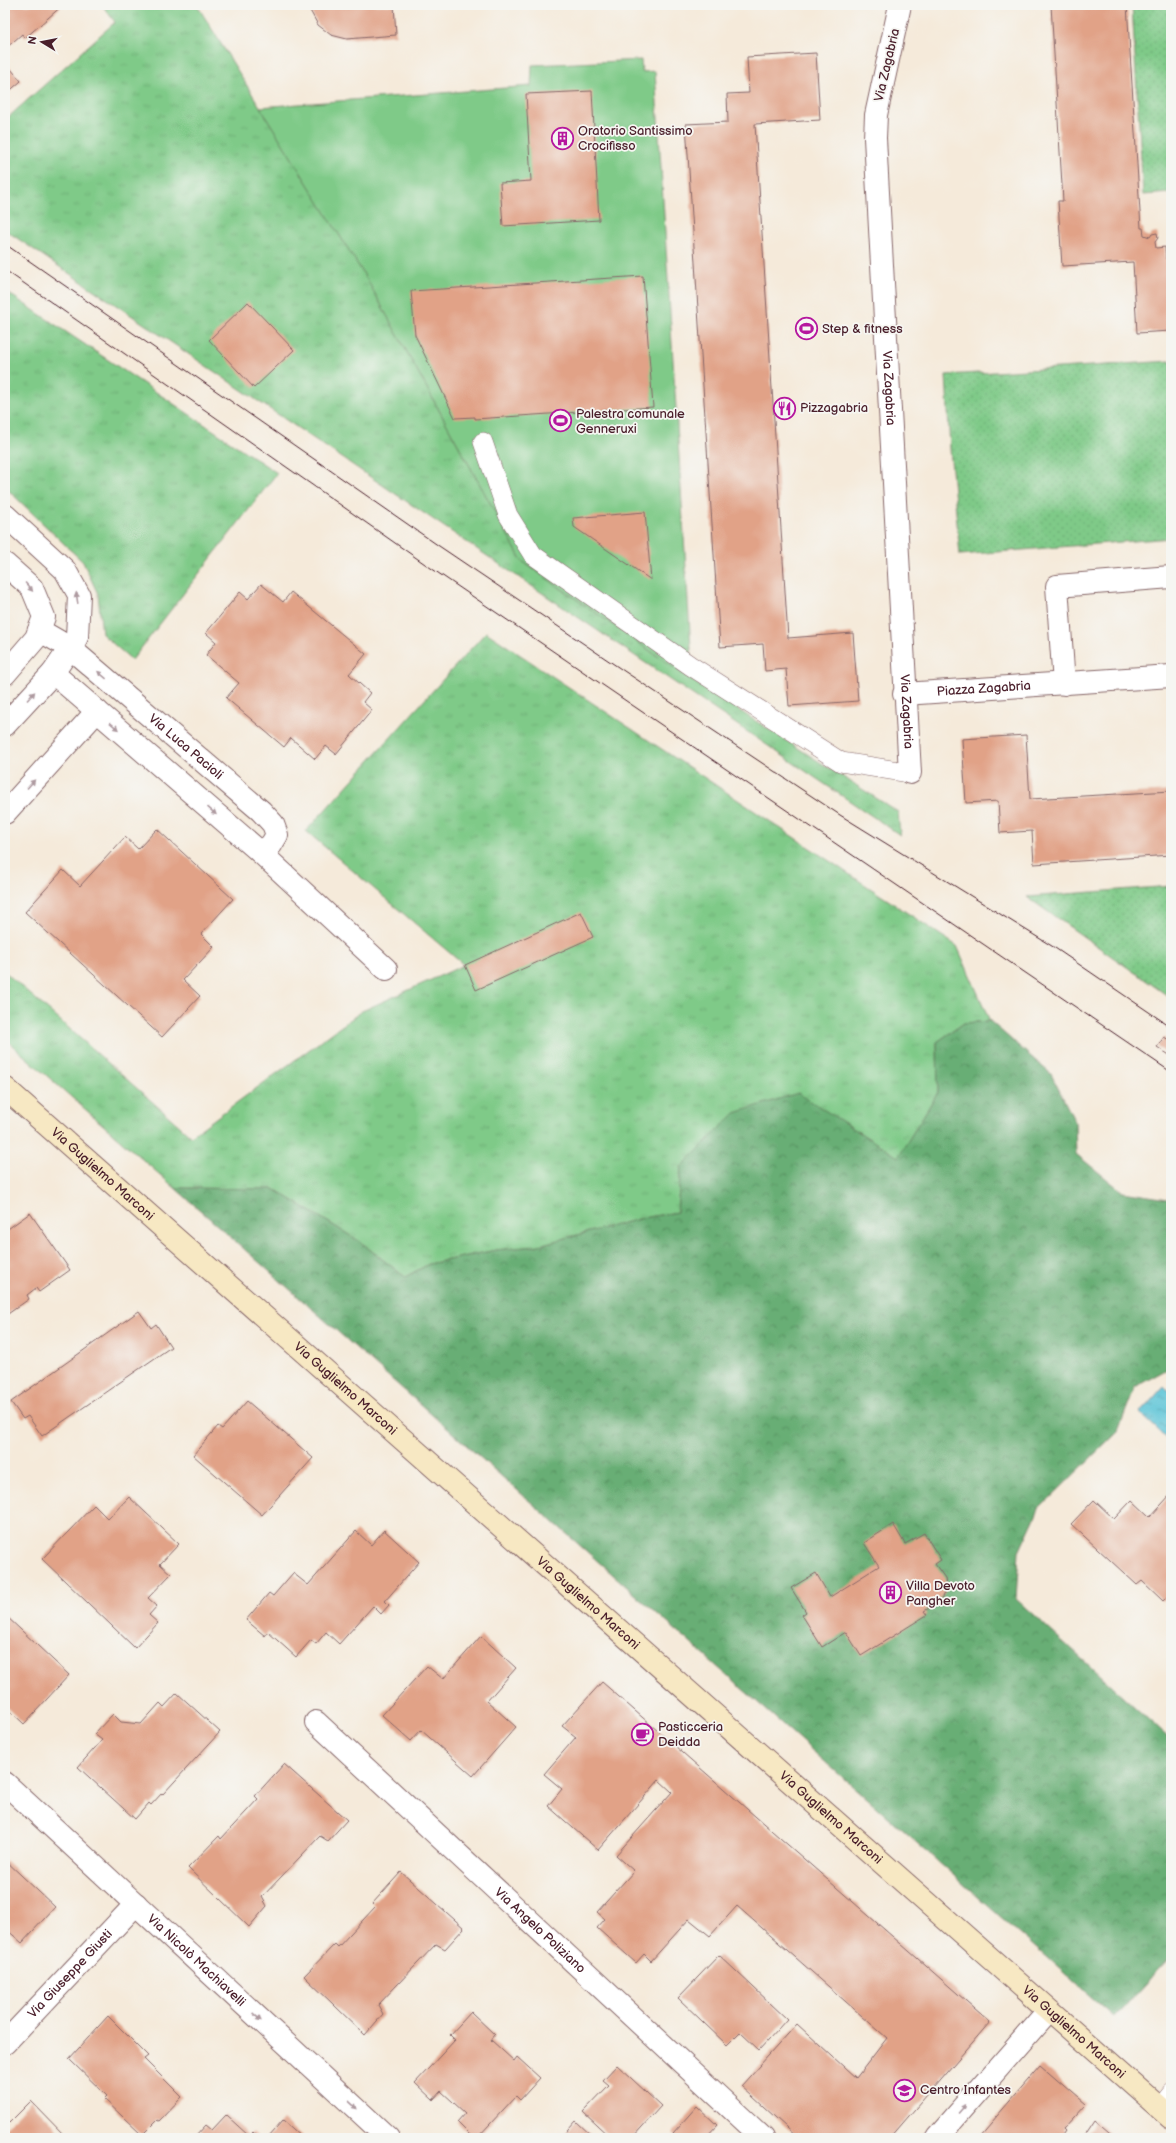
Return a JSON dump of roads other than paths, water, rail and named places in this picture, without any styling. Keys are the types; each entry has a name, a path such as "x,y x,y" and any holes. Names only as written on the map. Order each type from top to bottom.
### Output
{"main road":[{"name":"Via Guglielmo Marconi","path":"5,1088 1048,2011 1167,2106"}],"street":[{"name":"Via Zagabria","path":"900,5 876,115 875,138 904,694 910,773"},
{"path":"5,515 65,570 78,595 74,642 53,672 5,725"},
{"path":"5,564 32,588 41,623 36,638 5,674"},
{"path":"1064,684 1057,586 1171,577"},
{"path":"41,623 74,642"},
{"name":"Via Luca Pacioli","path":"74,642 261,811 273,824 277,835 271,845 260,852"},
{"path":"53,672 260,852 386,969"},
{"name":"Piazza Zagabria","path":"904,694 1171,676"},
{"path":"5,813 97,711"},
{"name":"Via Angelo Poliziano","path":"316,1722 763,2138"},
{"name":"Via Nicolò Machiavelli","path":"5,1783 388,2138"},
{"name":"Via Giuseppe Giusti","path":"5,2043 136,1904"},
{"path":"936,2138 1048,2011"}],"lane":[{"path":"483,442 508,515 533,555 692,666 841,762 910,773"}],"water":[{"path":"1164,1386 1171,1393 1171,1442 1140,1413"}],"tram line":[{"path":"5,244 439,546 624,671 840,815 1055,948 1171,1027"},
{"path":"5,270 425,564 1171,1072"}],"place":[{"name":"Oratorio Santissimo Crocifisso","path":"562,138"},
{"name":"Step & fitness","path":"806,329"},
{"name":"Pizzagabria","path":"784,408"},
{"name":"Palestra comunale Genneruxi","path":"561,421"},
{"name":"Villa Devoto Pangher","path":"891,1593"},
{"name":"Pasticceria Deidda","path":"643,1734"},
{"name":"Centro Infantes","path":"904,2090"}]}
